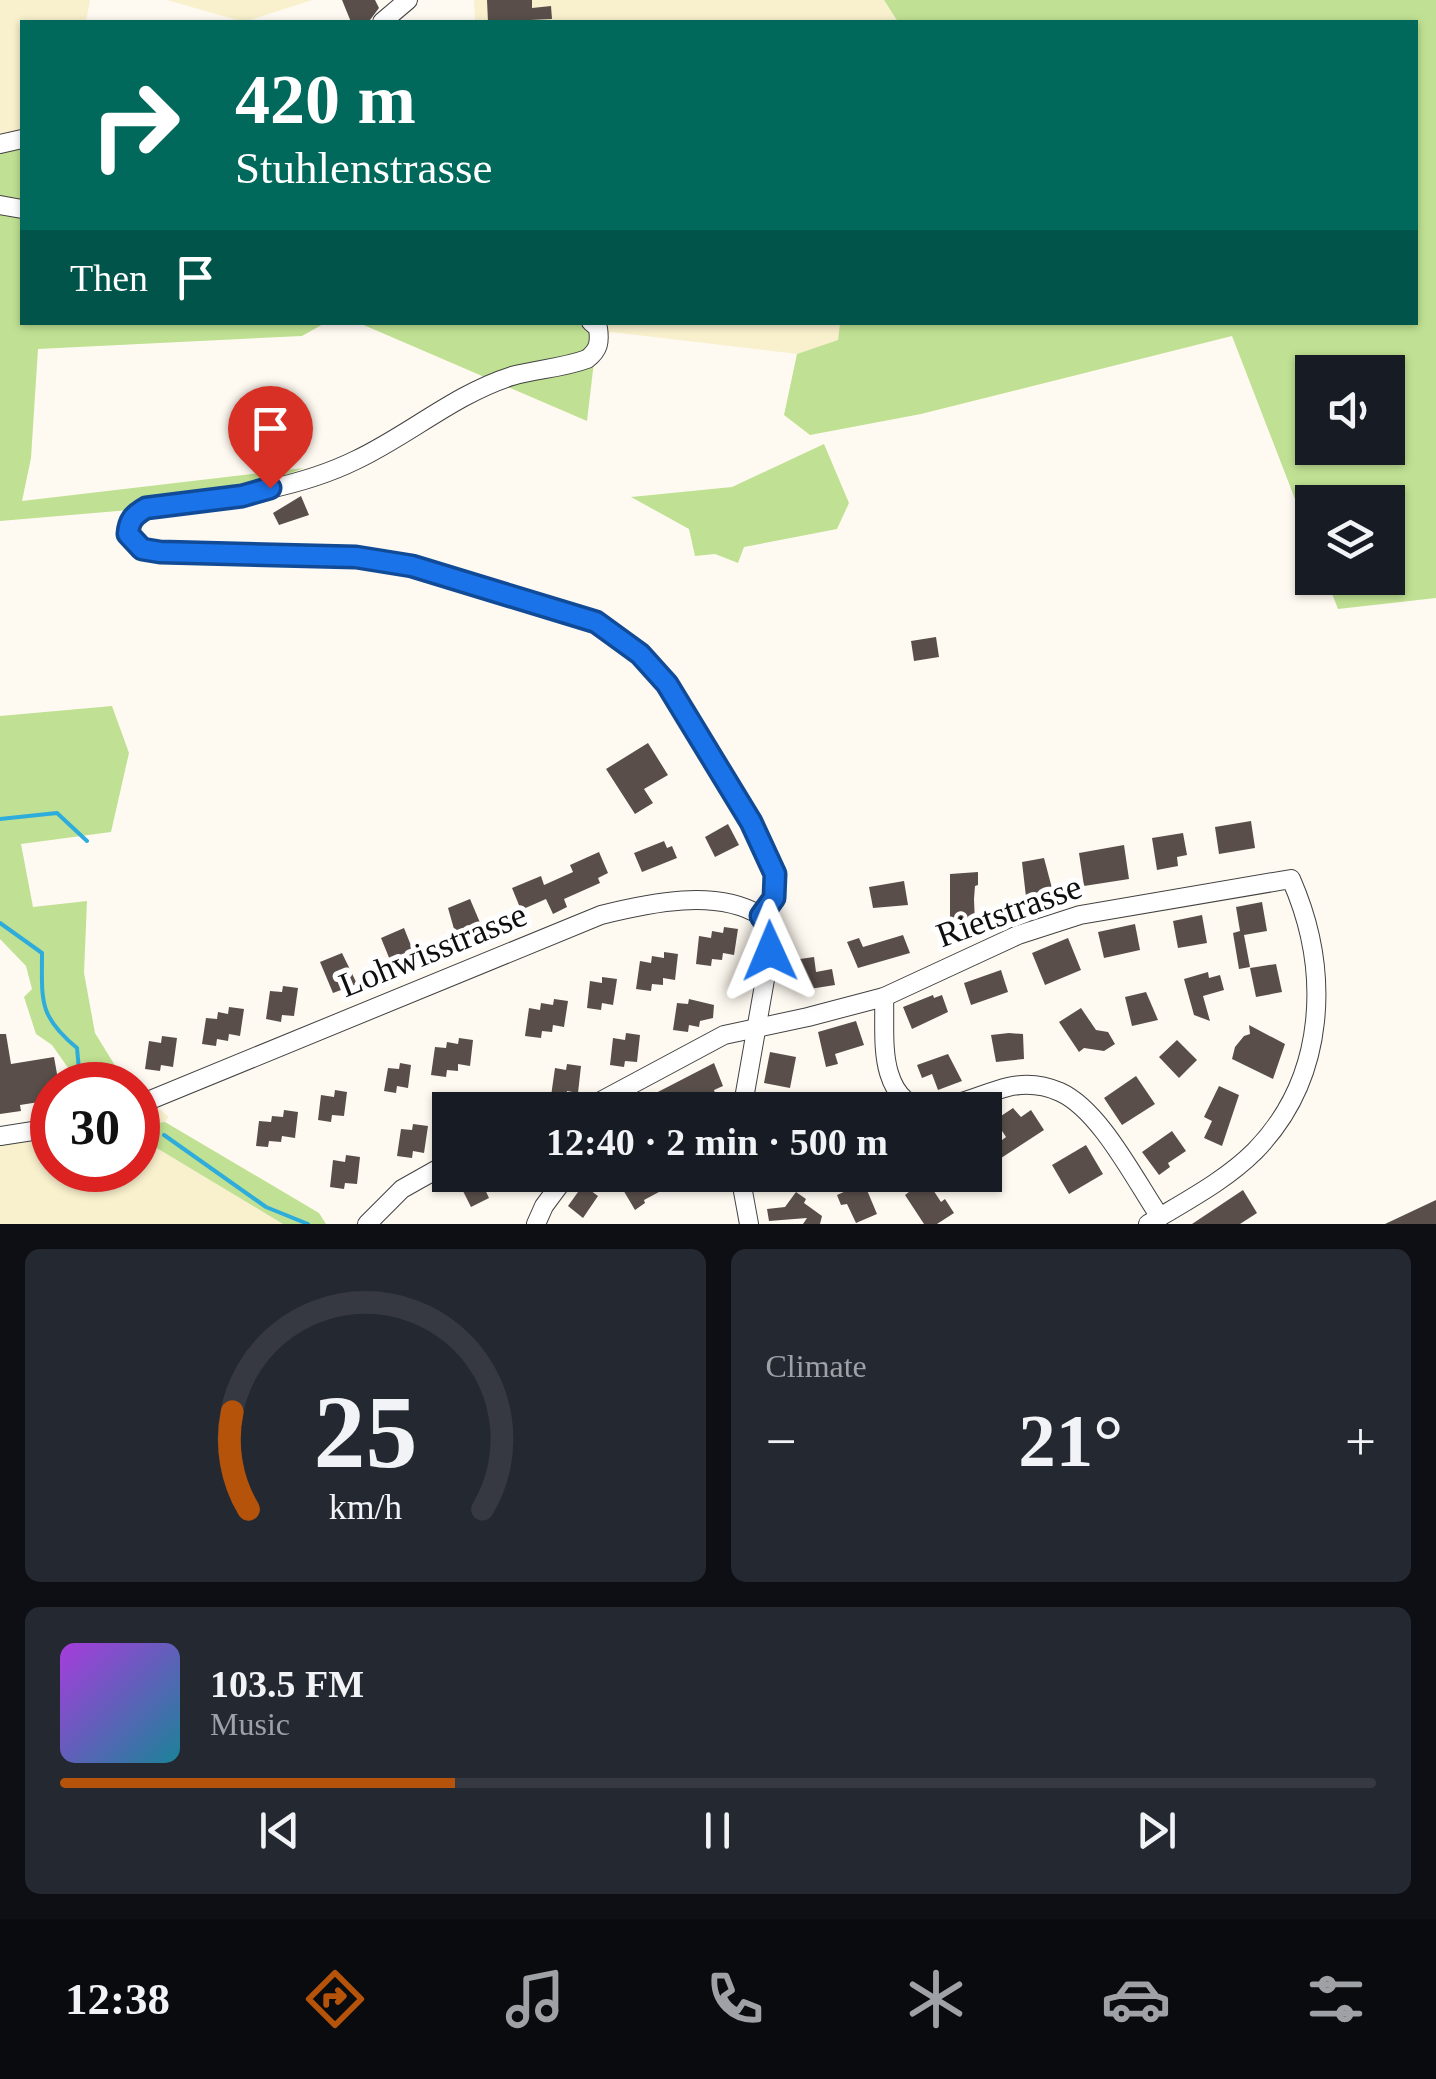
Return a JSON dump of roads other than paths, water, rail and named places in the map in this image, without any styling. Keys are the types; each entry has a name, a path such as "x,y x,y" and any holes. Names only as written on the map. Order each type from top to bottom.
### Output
{"street":[{"path":"384,20 408,0"},
{"path":"595,325 600,341 596,352 587,358 512,376 449,404 355,461 242,496 146,508 134,515 128,524 128,534 142,549 160,552 356,557 412,566 596,622 640,654 667,684 742,807 775,874 774,898 761,916 768,926 770,951 745,1092"},
{"name":"Rietstrasse","path":"618,1092 724,1035 884,997 1018,935 1080,915 1291,879 1310,941 1318,996 1317,1022 1303,1076 1277,1126 1255,1151 1216,1182 1154,1220"},
{"name":"Lohwisstrasse","path":"160,1096 601,915 631,907 685,902 738,905 761,916"},
{"path":"884,997 886,1061 890,1078 902,1095 924,1107 942,1109 1010,1086 1048,1088 1064,1094 1091,1116 1154,1220"},
{"path":"0,1136 30,1131"},
{"path":"368,1224 402,1189 432,1172"},
{"path":"536,1224 556,1192"},
{"path":"743,1192 749,1224"}],"waterway":[{"path":"0,819 57,813 87,841"},
{"path":"0,923 42,953 45,1006 55,1026 77,1048 78,1062"},
{"path":"164,1135 266,1207 308,1224"}]}
